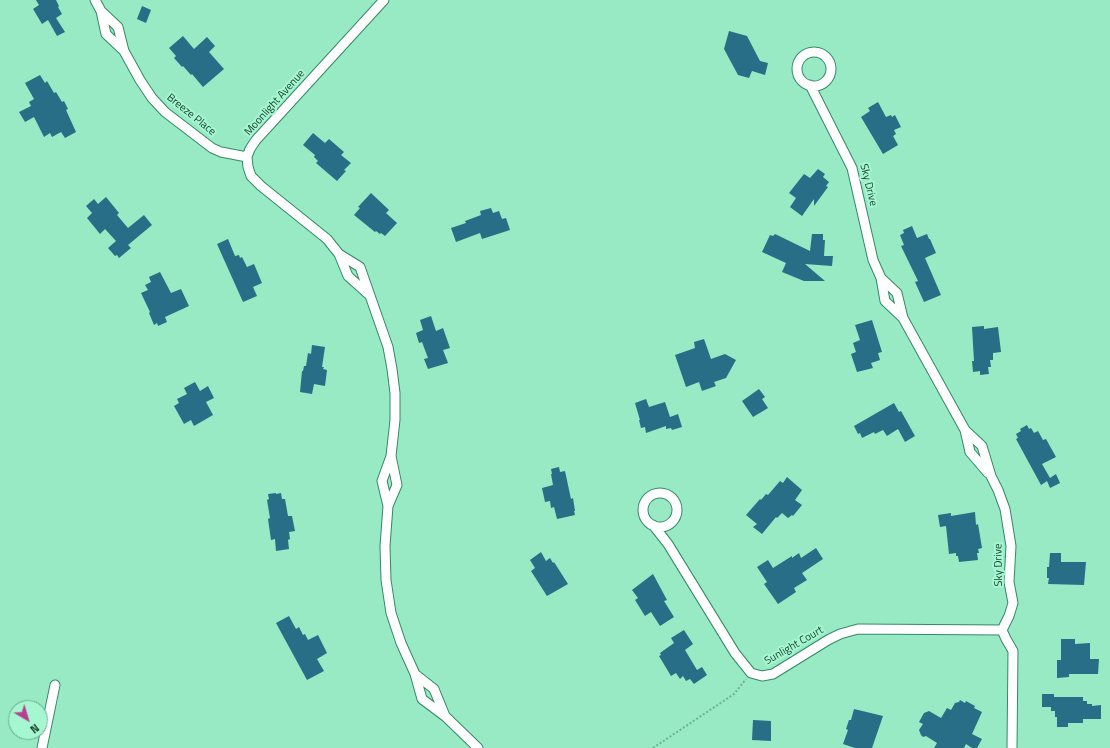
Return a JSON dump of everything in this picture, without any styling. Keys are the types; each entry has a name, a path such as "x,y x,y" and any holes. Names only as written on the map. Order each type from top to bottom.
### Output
{"street":[{"name":"Breeze Place","path":"95,0 101,10 118,27 124,51 140,80 152,98 165,112 212,148 221,152 247,157"},
{"name":"Moonlight Avenue","path":"247,157 256,140 384,0"},
{"name":"Breeze Place","path":"101,10 106,34 124,51"},
{"path":"819,103 826,81 831,72 830,61 822,54 812,52 802,57 797,68 801,79 810,85 816,86 826,81"},
{"name":"Sky Drive","path":"810,85 852,168 873,260 881,278 885,301 903,318"},
{"path":"247,157 251,176 261,186 328,239 340,254 360,267 388,347 395,393 395,420 391,456 382,481 388,506 385,546 386,580 391,613 401,643 415,674 422,699 446,717 478,748"},
{"path":"340,254 348,276 369,295"},
{"name":"Sky Drive","path":"881,278 897,294 903,318 965,430 970,452 990,476 998,490 1005,509 1011,546 1009,582 1013,603 1009,616 1002,630"},
{"name":"Sky Drive","path":"965,430 982,446 990,476"},
{"path":"388,506 397,485 391,456"},
{"path":"660,492 670,496 677,505 676,516 666,530 653,525 645,517 644,506 649,497 660,492"},
{"path":"653,525 664,526 668,544 735,653 751,673"},
{"name":"Sunlight Court","path":"751,673 762,676 774,674 834,637 858,629 1002,630"},
{"path":"1002,630 1013,651 1012,748"},
{"path":"415,674 434,690 446,717"},
{"path":"42,748 55,685"}],"path":[{"path":"653,748 734,694 751,673"}],"building":[{"path":"36,0 56,0 62,14 56,18 65,32 57,36 48,20 42,24 33,9 39,5"},
{"path":"142,6 151,10 146,23 137,19"},
{"path":"729,31 747,36 760,61 768,63 765,75 752,71 749,78 738,75 724,49"},
{"path":"183,36 194,49 207,37 215,46 209,52 224,69 203,87 192,74 191,75 183,66 182,67 174,58 176,56 169,48"},
{"path":"40,75 45,83 47,81 54,93 56,92 62,102 64,101 68,109 66,110 76,132 65,138 61,132 52,137 50,133 44,137 34,117 25,122 19,112 31,106 29,102 34,99 25,83"},
{"path":"878,102 886,117 891,115 892,117 895,115 901,127 894,130 896,134 893,136 898,145 883,154 861,117 870,111 868,108"},
{"path":"313,133 325,143 329,139 344,152 341,155 351,163 344,170 346,171 337,181 316,163 318,161 314,157 315,155 303,145"},
{"path":"818,169 825,174 823,177 829,182 826,186 828,187 814,206 814,199 802,216 790,207 796,198 789,193 804,174 810,178"},
{"path":"371,193 389,210 386,213 397,223 385,236 376,231 375,232 354,215 360,208 358,207"},
{"path":"106,197 119,213 117,215 128,228 144,215 152,225 128,245 131,248 119,258 117,255 115,256 108,248 116,241 105,229 100,234 87,218 92,213 86,206 94,199 98,204"},
{"path":"491,208 493,213 499,211 502,219 506,218 510,230 482,239 480,233 456,242 451,228 466,223 465,221 481,215 480,211"},
{"path":"912,226 917,238 927,234 936,253 925,258 941,295 924,302 915,282 918,281 901,246 904,245 900,235 904,233 903,230"},
{"path":"775,234 810,251 812,234 823,234 823,240 825,240 824,256 833,256 832,266 805,264 825,281 804,281 782,272 786,263 762,252 770,235 773,236"},
{"path":"228,239 235,256 239,255 240,258 242,257 247,267 254,264 262,283 253,287 257,296 243,302 217,244"},
{"path":"160,272 171,293 181,289 189,306 165,317 167,322 158,326 157,323 154,325 141,293 148,290 145,285 151,282 149,277"},
{"path":"431,316 436,331 443,328 450,348 443,350 448,363 428,369 424,359 428,358 422,342 419,343 416,333 423,330 420,320"},
{"path":"872,320 882,352 878,353 880,360 871,363 873,368 857,372 851,354 856,352 853,343 860,340 855,325"},
{"path":"984,326 984,329 998,327 1001,352 993,353 993,360 990,360 991,367 988,367 989,374 980,375 980,371 973,372 972,361 974,361 972,327"},
{"path":"704,339 711,359 725,354 736,360 726,378 714,382 716,386 702,391 699,382 686,387 675,355 695,348 694,342"},
{"path":"312,345 325,347 322,367 324,367 323,369 327,370 325,386 314,384 312,394 300,392 302,371 304,366 306,366 308,353 311,354"},
{"path":"195,382 200,391 208,386 214,398 206,402 213,415 194,426 191,420 184,424 174,406 179,403 177,399 187,394 184,388"},
{"path":"759,389 765,397 762,399 768,408 753,417 742,401"},
{"path":"646,399 649,407 665,402 670,417 678,414 682,427 672,430 671,428 666,429 666,426 646,433 645,427 641,428 635,403"},
{"path":"894,403 899,412 901,411 915,436 905,442 898,429 887,436 883,430 875,434 874,432 862,438 860,433 858,434 854,426"},
{"path":"1027,425 1034,433 1038,431 1043,440 1046,439 1056,457 1042,464 1050,478 1056,474 1060,483 1050,488 1047,481 1041,485 1016,439 1018,438 1016,434 1021,431 1020,429"},
{"path":"559,467 560,472 565,471 571,499 573,498 575,515 557,519 554,507 551,508 550,501 545,502 542,488 553,485 551,469"},
{"path":"787,477 802,490 795,500 802,505 793,516 792,515 788,518 782,513 777,518 776,517 762,534 753,527 757,524 746,515 760,499 761,500 766,494 768,495 780,481 783,483"},
{"path":"281,493 282,499 285,499 288,516 292,516 295,531 289,532 289,549 276,551 275,539 271,540 267,500 269,499 268,494"},
{"path":"975,512 976,525 978,524 982,548 978,549 978,560 959,562 956,553 949,554 946,526 940,527 938,515 951,513 951,516"},
{"path":"816,548 823,559 802,573 807,580 794,588 796,592 778,604 764,584 767,582 757,567 768,560 773,568 792,556 792,558 799,553 801,558"},
{"path":"541,552 546,561 550,558 553,563 554,562 568,584 547,596 531,571 535,568 530,560"},
{"path":"1050,553 1061,553 1061,562 1086,562 1084,585 1048,584 1049,578 1047,578 1047,567 1049,567"},
{"path":"653,574 667,600 664,601 674,617 660,626 651,612 645,616 635,600 638,598 632,590"},
{"path":"289,616 296,629 299,627 303,635 305,634 308,640 318,635 327,653 317,659 324,671 307,680 276,623"},
{"path":"684,630 693,644 685,650 697,670 702,667 707,675 694,684 690,679 686,681 683,676 680,679 676,673 671,676 659,656 661,655 660,653 674,643 671,638"},
{"path":"1061,639 1075,639 1075,644 1090,643 1090,659 1099,659 1098,674 1069,674 1069,677 1057,678 1057,660 1061,660"},
{"path":"1042,694 1054,694 1054,697 1083,697 1083,701 1087,701 1087,704 1092,704 1092,706 1101,705 1101,719 1083,719 1083,723 1068,723 1068,727 1057,727 1057,717 1055,717 1055,711 1051,711 1051,707 1042,707"},
{"path":"960,700 965,703 966,701 975,706 974,708 982,712 972,734 982,739 977,748 972,748 966,744 964,748 934,748 937,743 926,736 923,737 921,735 919,730 923,724 919,722 924,713 929,711 941,718 947,708 951,710 955,703 959,702"},
{"path":"854,709 883,716 872,748 855,748 843,744 848,730 846,729 849,720 851,720"},
{"path":"753,720 771,721 771,741 752,740"}]}
